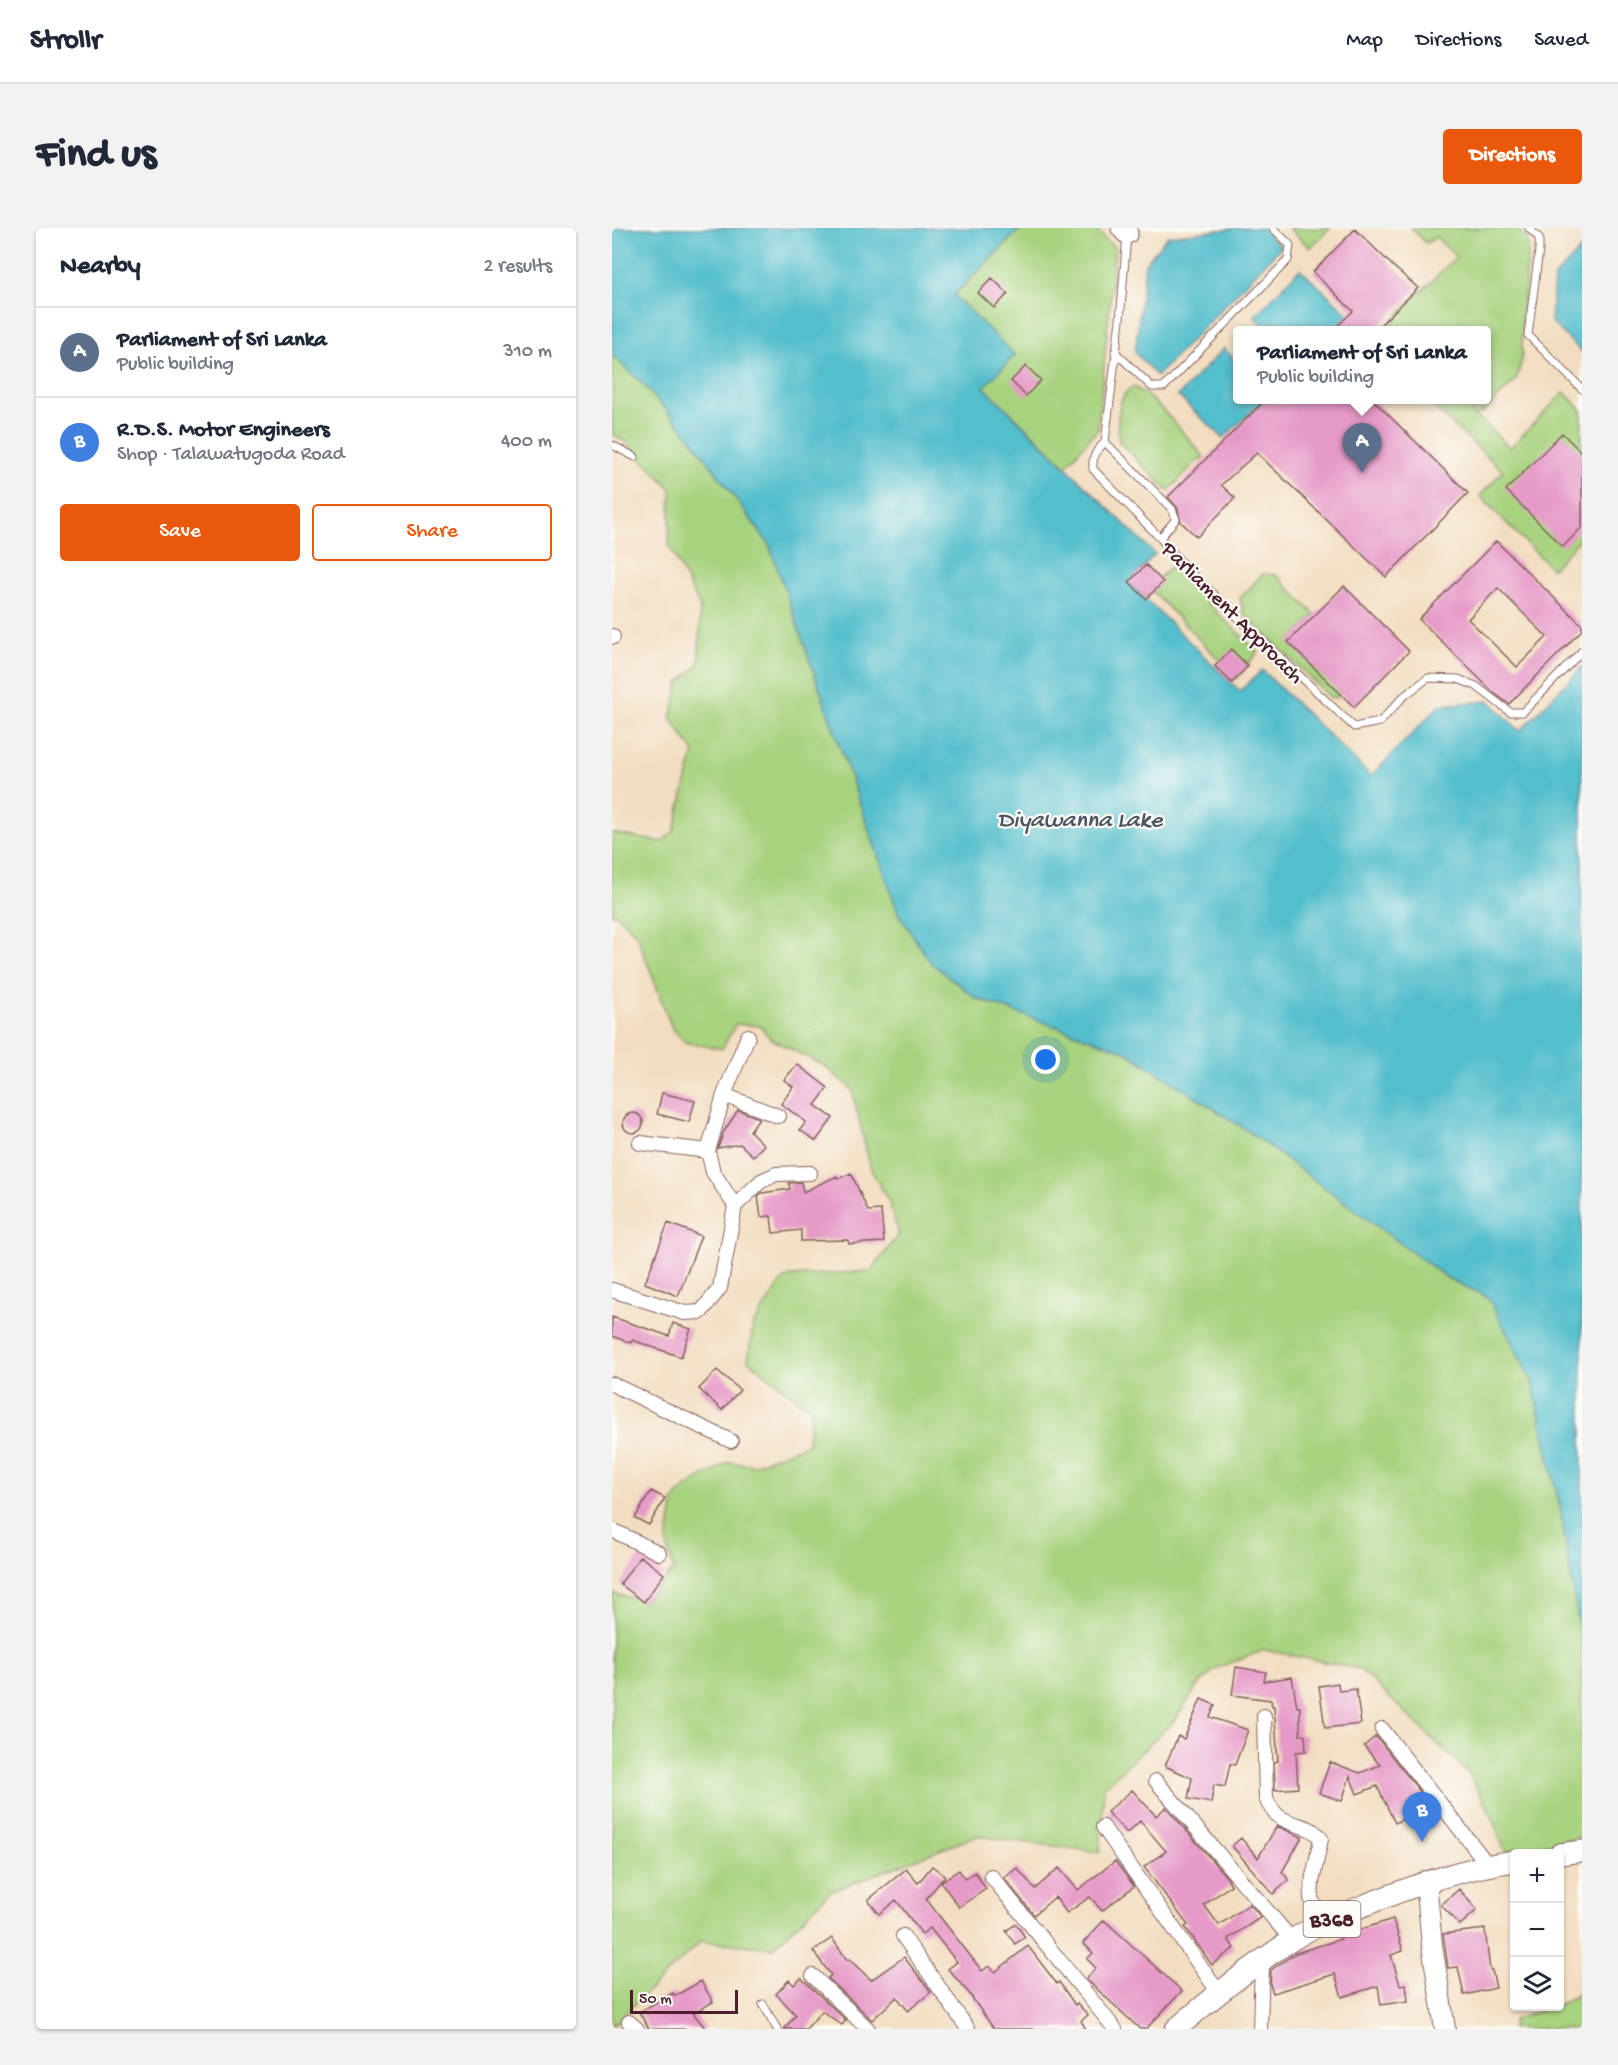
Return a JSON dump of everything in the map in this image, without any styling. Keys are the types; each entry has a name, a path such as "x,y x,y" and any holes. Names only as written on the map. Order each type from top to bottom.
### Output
{"main road":[{"path":"1564,1853 1582,1851"},
{"name":"B368","path":"1176,2029 1262,1961 1322,1923 1426,1881 1510,1862"}],"street":[{"path":"735,1206 713,1172 708,1151 724,1095 748,1035"},
{"path":"724,1095 778,1116"},
{"path":"640,1143 708,1151"},
{"path":"612,1290 685,1313 701,1312 720,1288 735,1206 761,1181 776,1174 810,1173"},
{"path":"612,1384 731,1441"},
{"path":"612,1530 659,1552"},
{"path":"1264,1716 1266,1798 1270,1810 1280,1818 1317,1833 1321,1839 1311,1898 1322,1923"},
{"path":"1382,1729 1488,1865"},
{"path":"1156,1781 1292,1940"},
{"path":"1103,1827 1219,1993"},
{"path":"991,1876 1115,2029"},
{"path":"1426,1881 1432,1945 1445,2029"},
{"path":"903,1936 968,2029"},
{"path":"1260,2029 1262,1961"},
{"path":"813,1976 868,2029"}],"lane":[{"path":"1115,352 1152,387 1164,387 1287,260 1290,245 1273,228"},
{"path":"1528,228 1539,238 1528,335 1582,389"},
{"name":"Parliament Approach","path":"1127,230 1105,442 1092,459 1093,469 1211,593 1354,727 1380,722 1403,697 1428,678 1458,679 1476,686 1510,712 1523,712 1581,654"},
{"path":"1105,442 1173,509 1176,519 1160,538"},
{"path":"612,444 634,457"},
{"path":"763,2004 777,2029"}],"green space":[{"path":"1021,228 1094,228 1115,248 1098,429 1066,466 984,387 954,296"},
{"path":"1289,228 1330,228 1310,248"},
{"path":"1411,228 1516,228 1527,238 1529,247 1522,317 1522,360 1516,380 1481,414 1470,404 1491,404 1491,326 1394,326 1390,322 1456,257 1436,237 1426,243"},
{"path":"612,355 643,384 687,433 769,544 899,915 976,998 1125,1051 1248,1131 1449,1279 1488,1297 1532,1381 1560,1507 1582,1645 1582,1837 1510,1849 1505,1852 1492,1816 1468,1773 1360,1669 1264,1650 1217,1668 1198,1685 1176,1719 1104,1787 1100,1852 976,1836 830,1892 773,1948 701,1941 612,2026 612,1593 644,1601 674,1570 667,1544 674,1499 690,1484 729,1462 754,1465 808,1444 811,1410 748,1360 753,1325 781,1282 790,1276 871,1271 899,1234 888,1200 871,1170 852,1089 823,1065 771,1039 760,1026 736,1024 722,1049 685,1042 672,1028 637,935 616,914 612,914 612,833 661,842 674,831 694,752 671,719 679,683 699,664 700,607 669,545 671,489 626,442 612,434"},
{"path":"1133,387 1160,407 1204,457 1195,463 1168,491 1119,442 1118,419 1121,403 1127,391"},
{"path":"1564,392 1582,410 1582,537 1552,569 1480,496 1503,471 1430,404 1464,404 1510,448"},
{"path":"1170,567 1258,652 1237,678 1149,588"},
{"path":"1263,574 1276,575 1315,615 1289,642 1340,692 1337,698 1330,697 1244,614 1240,598"},
{"path":"1582,1992 1582,2029 1512,2029 1513,2020 1540,2011 1564,2011 1564,2002"}],"water":[{"name":"Diyawanna Lake","path":"612,228 1021,228 954,295 1015,355 984,387 1155,554 1129,583 1240,691 1262,670 1371,776 1440,705 1489,701 1520,731 1582,667 1582,1645 1560,1507 1532,1381 1488,1297 1449,1279 1248,1131 1125,1051 976,998 931,963 899,915 769,544 687,433 643,384 612,355"},
{"path":"1238,228 1262,228 1281,247 1157,376 1135,353 1145,263 1168,236"},
{"path":"1582,248 1582,352 1551,322 1554,277"},
{"path":"1300,269 1351,316 1340,326 1264,326 1254,317"},
{"path":"1224,348 1233,358 1233,404 1260,404 1223,438 1178,396"}],"building":[{"path":"1355,229 1418,288 1379,326 1337,326 1353,311 1313,272"},
{"path":"992,278 1008,294 994,308 978,293"},
{"path":"1026,366 1041,380 1026,396 1011,381"},
{"path":"1261,404 1377,404 1468,493 1386,577 1257,453 1221,485 1235,498 1197,537 1181,522 1177,507 1168,497"},
{"path":"1562,433 1582,453 1582,527 1563,547 1506,490"},
{"path":"1496,541 1582,625 1582,630 1509,704 1494,693 1419,619","holes":["1498,588 1547,637 1517,667 1468,619"]},
{"path":"1146,565 1163,582 1146,599 1129,582"},
{"path":"1344,586 1409,651 1354,707 1288,642"},
{"path":"1231,649 1248,666 1232,683 1215,666"},
{"path":"797,1064 828,1088 815,1105 833,1118 816,1141 800,1130 806,1122 781,1104 793,1087 784,1080"},
{"path":"662,1093 695,1101 689,1122 657,1114"},
{"path":"738,1110 759,1118 750,1131 764,1145 753,1156 740,1144 718,1148 723,1133"},
{"path":"633,1113 640,1116 643,1123 640,1130 633,1133 626,1130 623,1123 626,1116"},
{"path":"851,1173 868,1211 881,1210 884,1242 849,1244 848,1240 801,1241 801,1230 773,1233 771,1216 761,1217 758,1196 762,1193 790,1189 789,1183 801,1182 803,1192 837,1176 838,1179"},
{"path":"668,1223 701,1236 678,1296 645,1283"},
{"path":"612,1317 669,1336 673,1323 691,1329 681,1357 632,1340 631,1343 612,1336"},
{"path":"717,1370 740,1390 722,1410 699,1389"},
{"path":"651,1491 665,1498 649,1525 635,1518"},
{"path":"640,1556 664,1574 644,1602 620,1584"},
{"path":"1236,1667 1266,1672 1264,1681 1292,1677 1297,1707 1300,1707 1300,1735 1305,1735 1306,1751 1296,1752 1298,1788 1275,1790 1274,1762 1278,1761 1274,1706 1271,1700 1232,1695"},
{"path":"1338,1683 1339,1691 1356,1689 1361,1724 1325,1728 1319,1686"},
{"path":"1201,1699 1215,1705 1210,1717 1248,1730 1235,1765 1230,1764 1225,1787 1214,1785 1211,1803 1188,1799 1192,1778 1165,1766 1178,1736 1184,1739"},
{"path":"1376,1736 1425,1798 1428,1806 1395,1823 1377,1786 1357,1794 1350,1776 1342,1801 1319,1793 1330,1762 1360,1773 1380,1765 1364,1746"},
{"path":"1132,1790 1156,1816 1166,1807 1228,1879 1231,1885 1204,1905 1219,1925 1250,1904 1261,1917 1228,1939 1234,1948 1212,1965 1185,1927 1188,1925 1144,1867 1166,1851 1140,1821 1127,1833 1107,1812"},
{"path":"1277,1826 1302,1837 1282,1872 1289,1880 1273,1894 1232,1846 1241,1838 1258,1858"},
{"path":"1115,1861 1134,1886 1102,1911 1090,1897 1067,1913 1055,1897 1034,1915 1004,1878 1017,1868 1035,1889 1059,1868 1078,1890"},
{"path":"932,1866 945,1876 926,1899 982,1971 989,1966 995,1972 1028,1946 1057,1984 1059,1982 1075,2005 1077,2003 1088,2015 1081,2021 1086,2029 994,2029 968,1992 948,1969 957,1962 930,1928 922,1934 896,1900 879,1914 868,1900 906,1869 918,1883"},
{"path":"959,1870 965,1879 975,1872 986,1889 959,1907 941,1882"},
{"path":"1459,1889 1477,1910 1460,1925 1441,1905"},
{"path":"1393,1919 1403,1951 1391,1955 1400,1985 1406,1984 1408,2001 1381,2005 1378,1986 1342,1997 1335,1974 1273,1993 1270,1984 1271,1970 1296,1953"},
{"path":"1104,1920 1182,1991 1146,2029 1140,2029 1086,1979 1096,1968 1087,1959 1093,1953 1083,1943"},
{"path":"1016,1924 1025,1937 1015,1944 1006,1931"},
{"path":"1485,1929 1490,1970 1492,1970 1496,1988 1464,1995 1458,1967 1448,1968 1443,1934"},
{"path":"832,1938 847,1960 849,1959 871,1980 904,1957 931,1992 908,2011 897,1997 872,2020 828,1978 831,1975 813,1951"},
{"path":"801,1978 846,2020 842,2025 822,2011 806,2029 784,2029 796,2015 776,1994 789,1980 794,1985"},
{"path":"701,1981 713,2002 693,2013 706,2029 649,2029 639,2012"}],"place":[{"name":"Parliament of Sri Lanka","path":"1362,473"},
{"name":"R.D.S. Motor Engineers","path":"1422,1842"}]}
